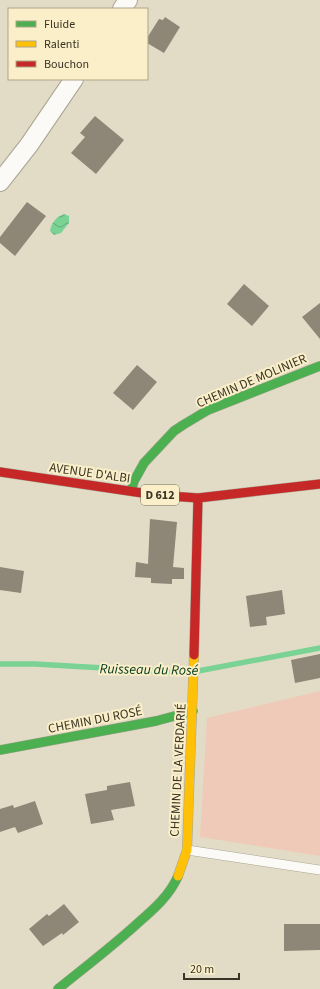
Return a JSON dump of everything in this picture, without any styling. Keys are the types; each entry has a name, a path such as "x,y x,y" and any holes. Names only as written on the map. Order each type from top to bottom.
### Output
{"street":[{"path":"0,182 30,145 73,80"},
{"name":"CHEMIN DE MOLINIER","path":"131,491 134,481 144,463 174,431 183,425 208,410 320,366"},
{"name":"AVENUE D'ALBI","path":"0,472 156,495 198,498 320,484"},
{"name":"CHEMIN DE LA VERDARIÉ","path":"58,989 126,934 159,904 174,885 187,850 194,711 198,498"},
{"name":"CHEMIN DU ROSÉ","path":"0,750 156,721 194,711"}],"lane":[{"path":"187,850 320,870"}],"shaded area":[{"path":"320,691 320,856 200,837 207,718"}],"water":[{"path":"64,214 69,216 69,223 61,233 54,235 50,231 51,225 56,219"}],"building":[{"path":"165,17 180,27 164,53 148,44 148,36 159,19 163,20"},
{"path":"95,116 124,140 96,174 71,153 85,137 80,133"},
{"path":"27,202 46,216 15,256 0,243 0,237"},
{"path":"244,284 269,306 252,326 227,304"},
{"path":"320,303 320,339 302,317"},
{"path":"137,365 157,382 133,410 113,393"},
{"path":"150,519 177,522 173,567 184,568 184,579 172,579 172,584 151,583 151,578 135,577 136,562 148,564"},
{"path":"0,567 24,571 21,593 0,590"},
{"path":"282,590 285,614 266,617 267,625 250,627 246,596"},
{"path":"320,654 320,678 295,683 291,660"},
{"path":"130,782 135,806 111,810 114,820 91,824 85,794 107,790 107,786"},
{"path":"35,801 43,824 18,833 15,827 0,832 0,809 13,805 14,808"},
{"path":"64,904 79,922 63,935 62,933 43,946 29,929 47,914 49,916"},
{"path":"284,924 320,924 320,950 284,951"}],"waterway":[{"name":"Ruisseau du Rosé","path":"198,671 320,648"},
{"name":"Ruisseau du Rosé","path":"0,664 35,664 190,673"}],"traffic: fast":[{"path":"131,491 134,481 144,463 174,431 183,425 208,410 320,366"},
{"path":"0,750 156,721 193,711"},
{"path":"58,989 109,948 150,912 171,889 178,876"}],"traffic: slow":[{"path":"178,876 187,850 194,655"}],"traffic: jam":[{"path":"0,472 156,495 198,498 320,484"},
{"path":"194,655 198,498"}]}
